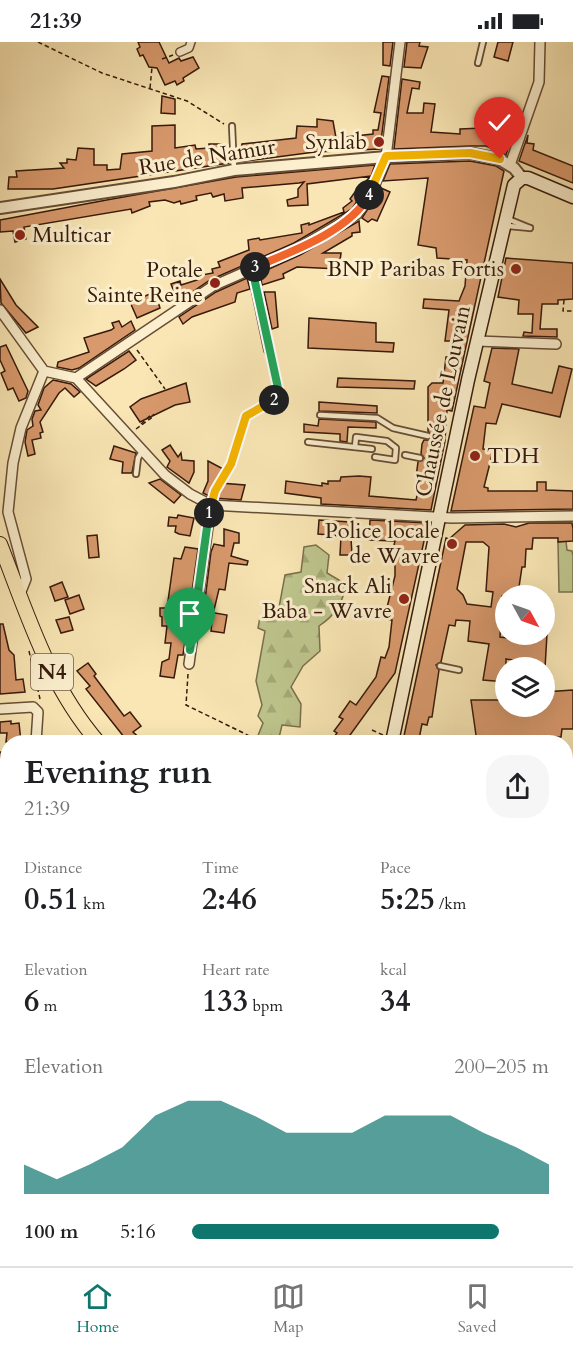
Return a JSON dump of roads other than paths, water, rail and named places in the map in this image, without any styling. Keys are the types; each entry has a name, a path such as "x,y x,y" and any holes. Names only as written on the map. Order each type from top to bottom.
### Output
{"main road":[{"path":"522,177 573,197"},
{"name":"Chaussée de Louvain","path":"394,735 415,661 451,439 514,185 522,177"},
{"name":"N4","path":"0,544 39,645 62,694 93,735"}],"street":[{"path":"180,52 189,48 191,42"},
{"path":"76,378 187,302 252,268 297,249 357,214 374,187 386,156 400,42"},
{"path":"510,165 536,95 541,69 540,42"},
{"name":"Rue de Namur","path":"0,208 174,182 234,170 386,156 470,153 500,159 522,177"},
{"path":"252,268 269,350"},
{"path":"0,310 44,371 76,378 165,475 189,494 211,505 440,517 573,516"},
{"path":"477,341 556,344"},
{"path":"20,594 26,579 8,512 21,428 44,371"},
{"path":"189,664 211,505"},
{"path":"0,709 27,705 38,712 36,735"}],"lane":[{"path":"478,63 483,42"},
{"path":"232,127 234,170"},
{"path":"320,414 378,418 393,428 428,436"},
{"path":"355,447 356,437 387,441 396,448 395,460 375,457"},
{"path":"308,442 372,449"},
{"path":"136,474 138,458 143,450"},
{"path":"405,455 420,458"},
{"path":"440,666 459,670"}],"place":[{"name":"Synlab","path":"379,142"},
{"name":"Multicar","path":"20,235"},
{"name":"BNP Paribas Fortis","path":"516,269"},
{"name":"Potale Sainte Reine","path":"215,283"},
{"name":"TDH","path":"475,456"},
{"name":"Police locale de Wavre","path":"452,544"},
{"name":"Snack Ali Baba - Wavre","path":"404,599"}]}
